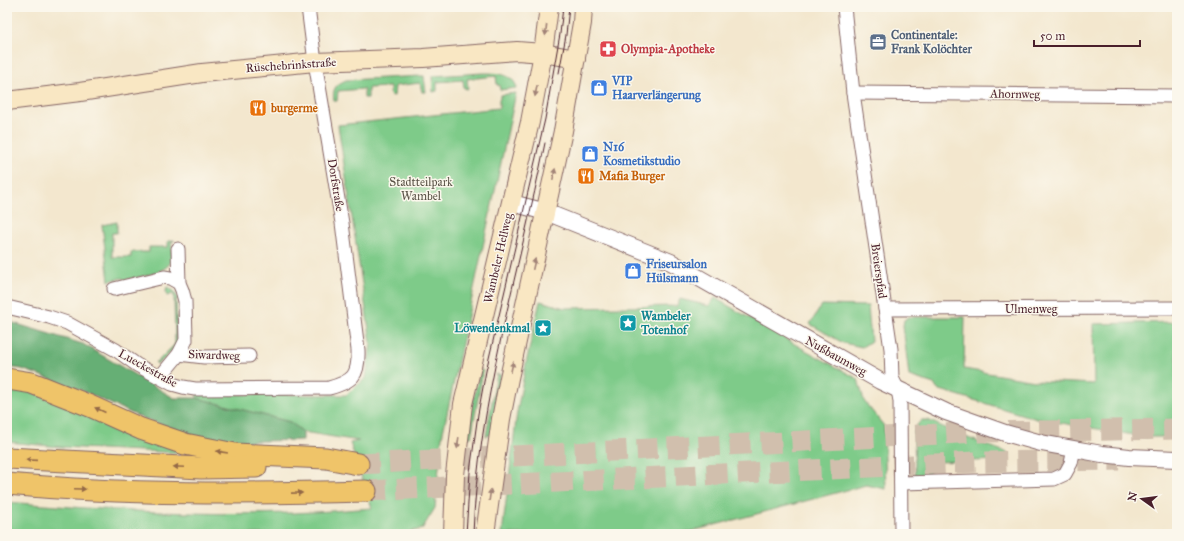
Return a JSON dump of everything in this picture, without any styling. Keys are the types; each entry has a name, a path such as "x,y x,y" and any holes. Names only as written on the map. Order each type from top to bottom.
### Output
{"highway":[{"path":"7,379 32,383 141,428 186,444 235,454 326,458 358,464 201,468 7,458"},
{"path":"7,484 155,492 258,494 366,491"},
{"path":"7,493 41,487"}],"main road":[{"name":"Wambeler Hellweg","path":"453,534 454,475 464,404 530,122 543,53 549,7"},
{"path":"484,534 501,419 563,131 582,23 583,7"},
{"name":"Rüschebrinkstraße","path":"7,101 80,92 202,73 315,62 423,58 517,51 543,53 576,59"}],"street":[{"name":"Dorfstraße","path":"308,7 315,62 342,223 358,364"},
{"name":"Breierspfad","path":"844,7 853,93 891,349 892,378 898,390 900,400 901,534"},
{"name":"Ahornweg","path":"853,93 1177,96"},
{"name":"Nußbaumweg","path":"512,203 546,212 671,262 840,359 898,390 966,420 1041,443 1102,454 1177,459"},
{"name":"Siwardweg","path":"160,377 179,354 186,340 185,301 179,282 178,249"},
{"path":"114,289 164,277 179,282"},
{"name":"Lueckestraße","path":"7,307 49,317 67,324 116,350 137,365 172,384 195,389 329,388 349,380 355,373 358,364"},
{"name":"Ulmenweg","path":"885,309 1177,308"},
{"name":"Siwardweg","path":"179,354 204,357 249,356"},
{"path":"901,483 1054,479 1065,474 1071,463 1074,449"}],"green space":[{"path":"483,73 498,74 508,77 512,79 517,88 500,90 499,85 497,85 496,76 467,79 468,89 464,88 463,80 437,82 437,91 433,92 432,76"},
{"path":"424,76 426,92 422,92 420,83 395,86 394,96 390,95 390,87 369,88 368,98 364,98 363,89 338,91 337,101 334,101 333,93 335,88 346,80"},
{"name":"Stadtteilpark Wambel","path":"516,93 442,437 435,508 422,529 406,533 365,534 70,534 70,532 22,532 7,534 7,502 78,508 222,514 323,512 372,508 350,443 359,441 303,432 290,422 197,398 197,394 346,395 366,378 371,343 338,125 499,108 500,95"},
{"path":"117,222 117,233 112,233 112,257 131,257 131,252 149,252 149,247 168,247 168,241 174,240 171,242 172,256 168,265 151,274 125,280 122,278 109,281 102,225"},
{"path":"167,287 174,291 178,299 176,300 177,339 179,342 166,357 157,364 155,362 158,361 175,343 174,295 167,296"},
{"path":"715,298 858,379 864,401 884,426 886,489 866,485 681,534 502,534 517,412 540,301 565,308 677,306 680,299 709,306"},
{"path":"822,305 868,306 871,341 862,347 843,343 810,324"},
{"path":"908,317 965,317 964,369 1035,381 1094,384 1093,324 1177,322 1177,437 1146,437 1037,419 937,389 934,384 909,376 903,326 904,320"},
{"path":"7,321 83,344 174,398 197,398 290,422 303,432 303,440 221,442 188,434 142,418 78,389 22,369 7,367"},
{"path":"480,370 483,371 471,437 466,437 470,414"},
{"path":"497,374 501,375 491,435 486,436"},
{"path":"7,386 29,391 182,453 61,447 7,442"},
{"path":"922,420 928,420 960,435 1008,453 1005,460 935,462 928,476 915,476 914,434 916,426"}],"tunnel":[{"path":"358,464 979,432 1177,429"},
{"path":"366,491 977,462 1119,460"}],"tram line":[{"path":"466,534 470,472 478,414 486,371 545,119 560,34 563,7"},
{"path":"559,73 566,35 569,7"},
{"path":"473,534 476,484 491,386 545,143"}],"place":[{"name":"Continentale: Frank Kolöchter","path":"878,42"},
{"name":"Olympia-Apotheke","path":"608,49"},
{"name":"VIP Haarverlängerung","path":"599,88"},
{"name":"burgerme","path":"258,108"},
{"name":"N16 Kosmetikstudio","path":"590,154"},
{"name":"Mafia Burger","path":"586,176"},
{"name":"Friseursalon Hülsmann","path":"633,271"},
{"name":"Wambeler Totenhof","path":"628,323"},
{"name":"Löwendenkmal","path":"543,328"}]}
